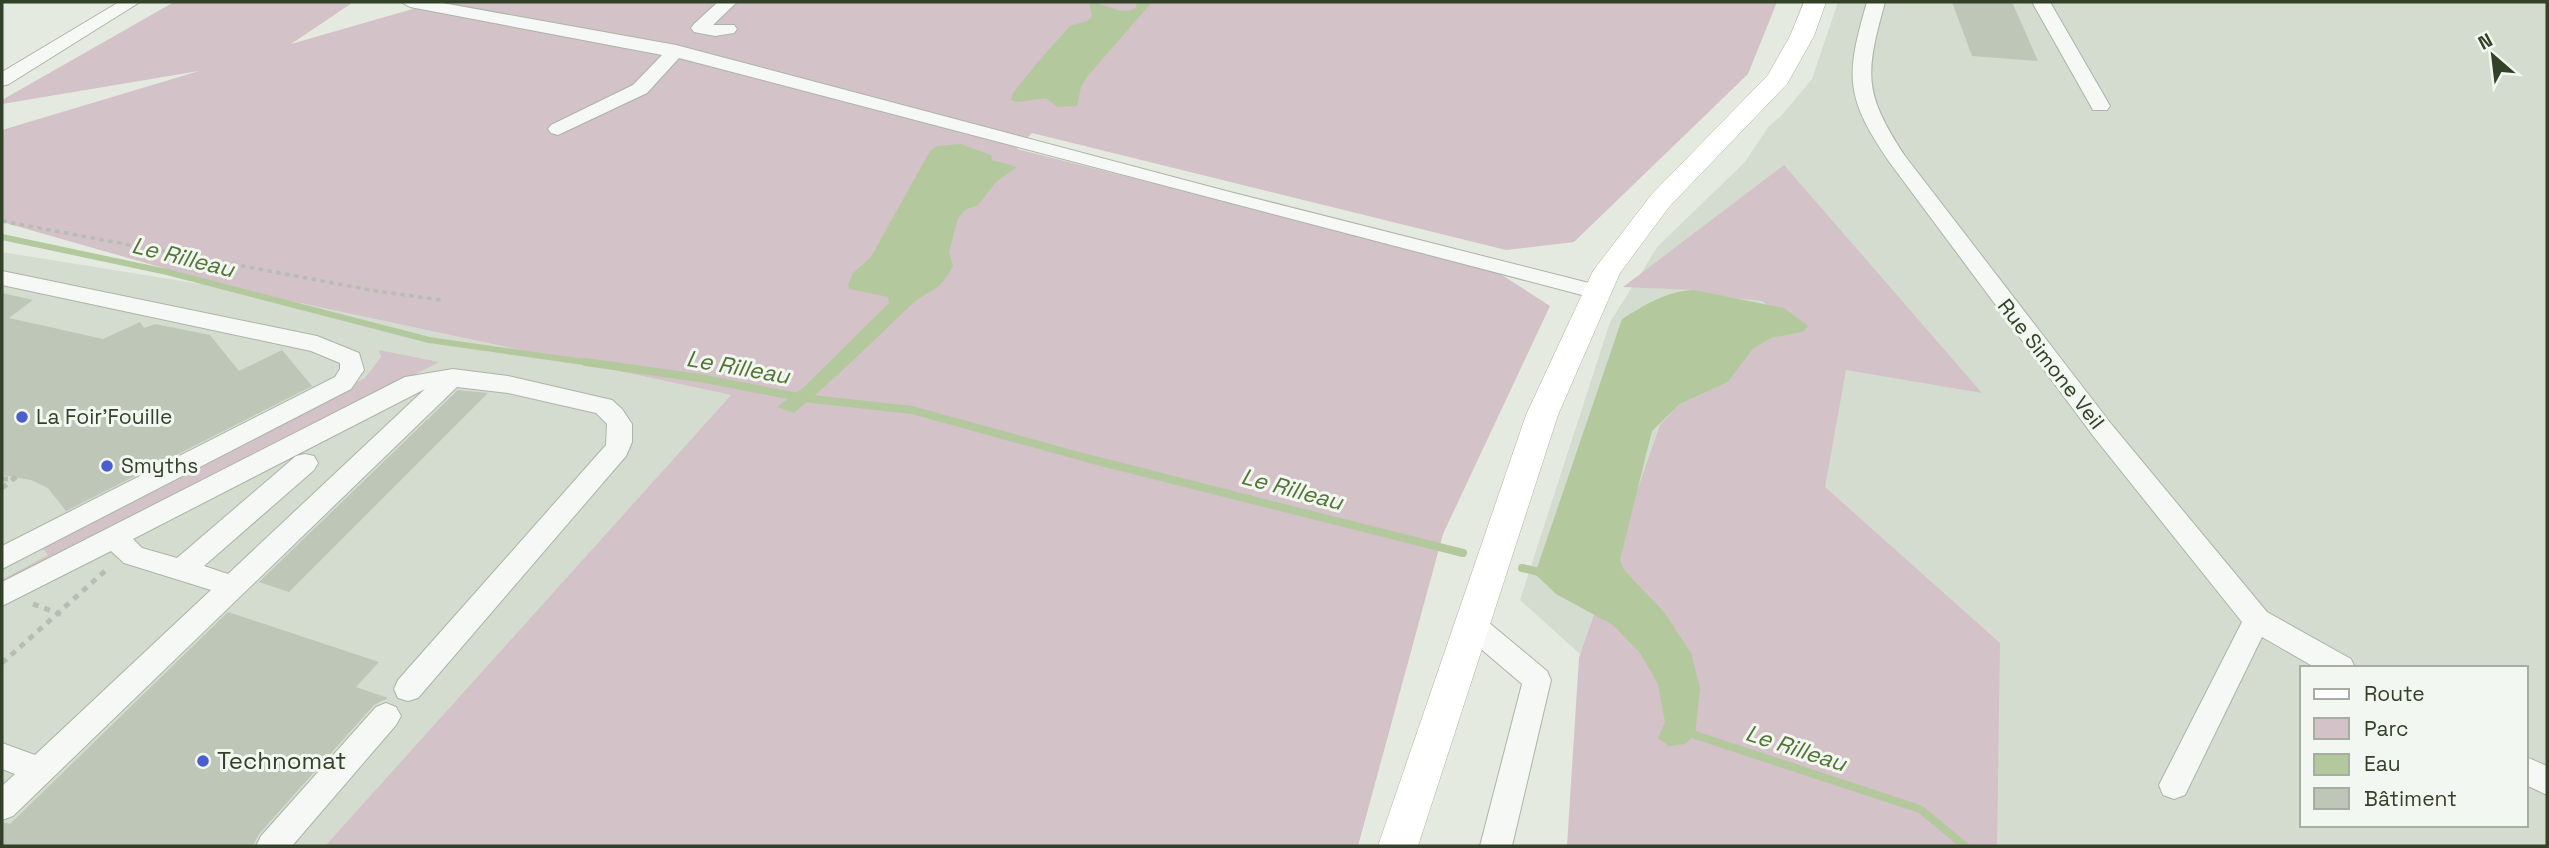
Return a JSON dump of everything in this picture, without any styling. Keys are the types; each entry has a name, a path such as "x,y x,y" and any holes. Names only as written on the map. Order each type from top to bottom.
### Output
{"main road":[{"path":"1398,846 1542,415 1607,271 1660,201 1778,79 1802,36 1815,2"}],"street":[{"path":"2,80 131,2"},
{"path":"410,2 676,51 1597,292"},
{"path":"728,2 700,27 715,31 728,29"},
{"name":"Rue Simone Veil","path":"1876,2 1861,60 1860,85 1869,112 1897,159 2103,430 2257,620 2338,666"},
{"path":"2041,2 2099,106"},
{"path":"558,129 640,89 676,51"},
{"path":"2,278 317,344 351,359 352,370 343,383 2,558"},
{"path":"2,806 453,377"},
{"path":"13,598 114,537 413,383 433,378 463,377 603,406 619,421 622,436 617,449 408,689"},
{"path":"181,570 305,463"},
{"path":"114,537 133,556 233,586"},
{"path":"2174,785 2257,620"},
{"path":"1471,624 1537,680 1496,846"},
{"path":"271,846 386,716"},
{"path":"2,756 40,770"},
{"path":"2528,771 2547,781"}],"path":[{"path":"2,221 376,291 442,300"},
{"path":"2,479 15,478 2,488"},
{"path":"2,663 105,571"},
{"path":"13,598 65,616"}],"shaded area":[{"path":"1838,2 2547,2 2547,846 1567,846 1593,666 1520,600 1610,322 1658,246 1745,162 1768,127 1781,116 1812,79"},
{"path":"2,252 244,291 731,395 325,846 2,846"}],"green space":[{"path":"174,2 352,3 291,44 416,8 425,2 1777,2 1748,74 1574,242 1506,250 1032,133 1017,149 1491,268 1550,306 1443,534 1358,846 325,846 731,395 244,291 2,222 2,130 199,71 2,104 2,100"},
{"path":"1784,165 1982,393 1846,370 1825,487 2000,643 1997,846 1567,846 1579,658 1660,425 1680,404 1728,382 1753,349 1771,338 1803,332 1762,301 1715,296 1694,290 1623,287"},
{"path":"379,350 439,362 2,589 2,580 48,555 41,545 365,378 381,357"}],"water":[{"path":"1089,2 1124,11 1136,8 1137,2 1152,2 1087,77 1081,87 1077,106 1057,107 1046,98 1018,102 1011,100 1013,93 1070,26 1087,21 1092,16"},
{"path":"960,144 991,155 992,160 1017,167 996,182 978,205 965,210 958,218 949,252 953,266 948,275 938,287 910,306 794,413 777,407 804,387 889,303 888,297 849,289 848,284 853,273 871,257 930,151 937,146"},
{"path":"1694,290 1784,308 1808,326 1803,332 1771,338 1753,349 1728,382 1680,404 1652,431 1620,560 1624,570 1664,612 1691,653 1700,688 1695,735 1685,744 1669,746 1658,738 1665,722 1658,684 1640,653 1613,625 1556,594 1535,574 1622,319 1665,296"}],"building":[{"path":"1952,2 2012,2 2038,61 1972,56"},
{"path":"2,293 33,300 9,318 103,339 140,322 144,328 155,324 210,335 239,371 282,350 312,386 66,511 48,488 31,480 2,475"},
{"path":"458,390 488,393 289,592 259,582"},
{"name":"Technomat","path":"228,612 379,662 356,687 388,698 374,705 259,834 253,846 2,846 2,822 10,824"}],"waterway":[{"name":"Le Rilleau","path":"2,237 167,272 429,340 598,364"},
{"name":"Le Rilleau","path":"585,362 700,378 803,398 912,410 1086,458 1463,553"},
{"name":"Le Rilleau","path":"1522,568 1543,573"},
{"name":"Le Rilleau","path":"1689,730 1695,735 1920,809 1965,846"}],"place":[{"name":"La Foir'Fouille","path":"22,417"},
{"name":"Smyths","path":"107,466"},
{"name":"Technomat","path":"203,761"}]}
